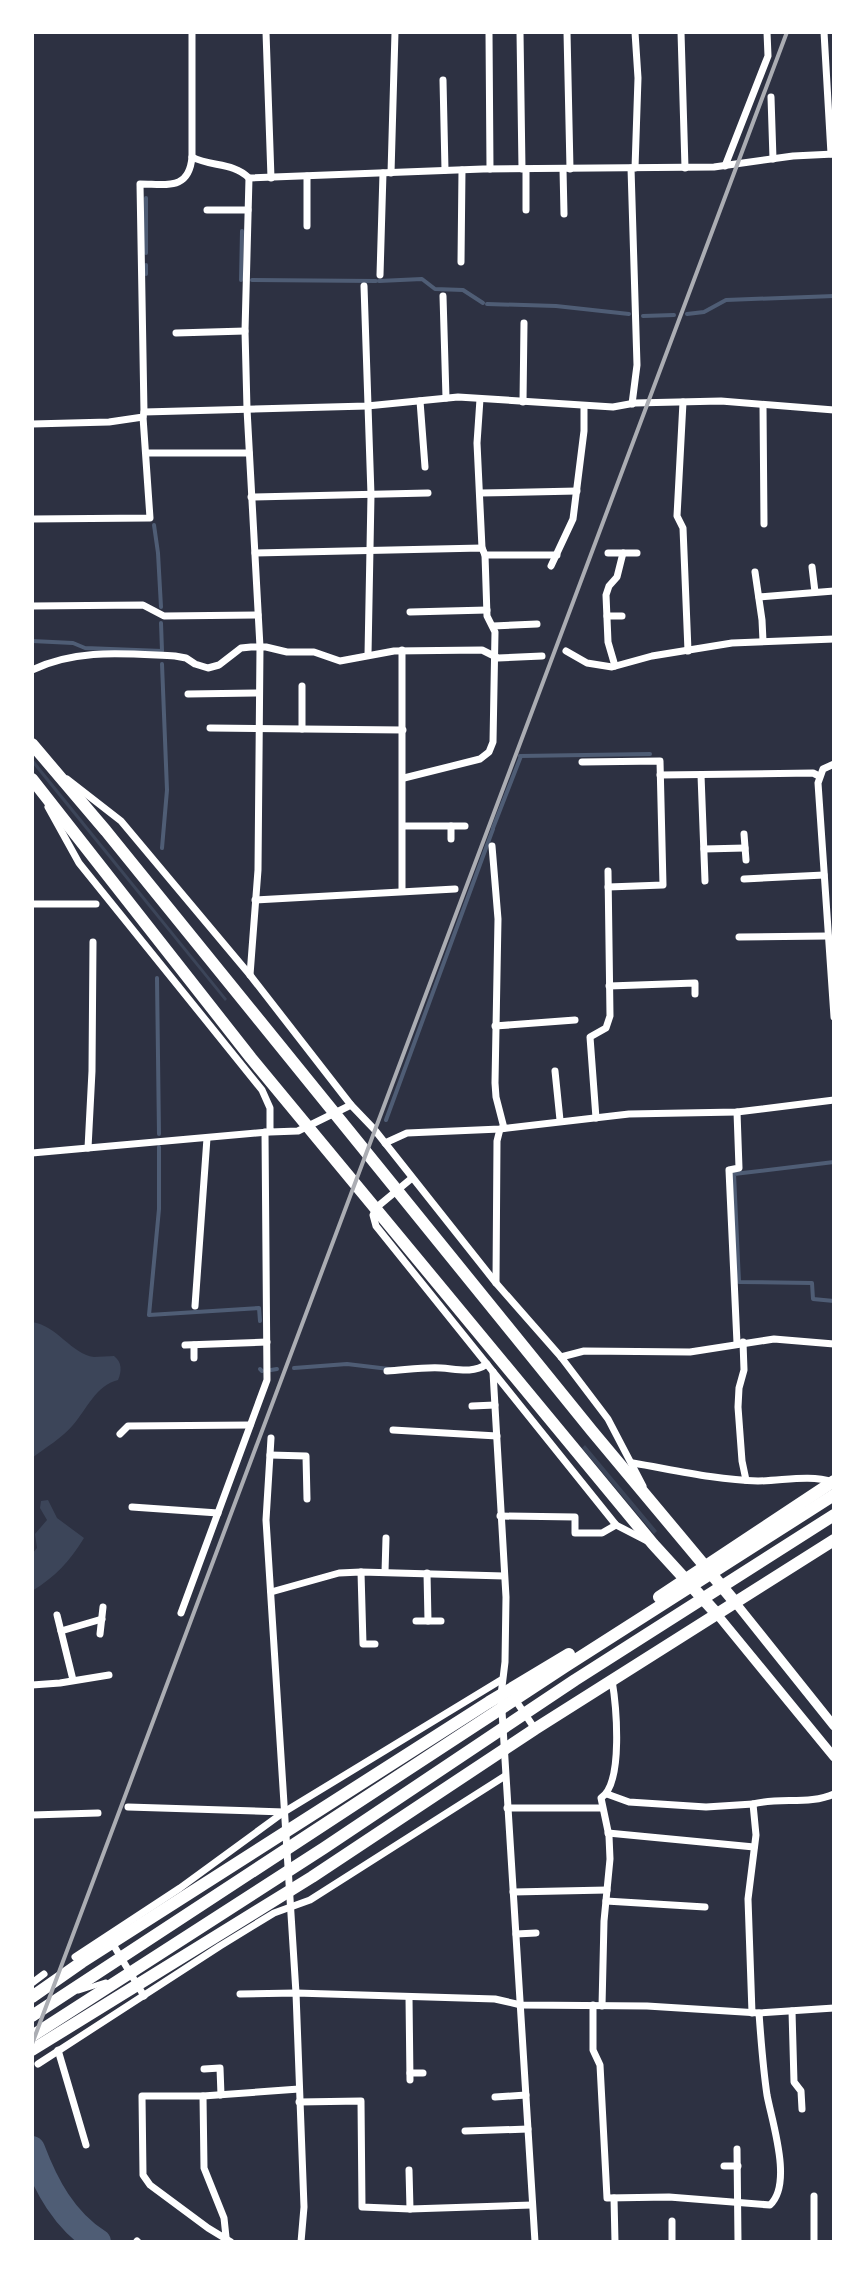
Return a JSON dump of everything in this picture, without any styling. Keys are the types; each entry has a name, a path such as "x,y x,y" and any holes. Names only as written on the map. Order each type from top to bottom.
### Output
{"highway":[{"path":"32,744 734,1601"},
{"path":"32,779 251,1058 653,1544 716,1613"},
{"path":"32,1995 500,1692 685,1580 834,1482"},
{"path":"32,2016 566,1666 834,1495"},
{"path":"32,2036 834,1515"},
{"path":"32,2050 312,1877 535,1729 834,1540"}],"street":[{"path":"32,519 150,518 144,414 140,184 183,181 189,172 192,157 192,32"},
{"path":"266,32 271,178"},
{"path":"380,275 395,32"},
{"path":"489,32 490,169"},
{"path":"520,32 526,210"},
{"path":"564,214 567,32"},
{"path":"632,404 637,365 633,168 638,78 635,32"},
{"path":"681,32 685,168"},
{"path":"725,166 768,56 767,32"},
{"path":"192,157 203,163 231,167 249,178 271,178 445,170 685,168 833,154 824,32"},
{"path":"443,80 445,170"},
{"path":"771,97 773,159"},
{"path":"461,262 462,170"},
{"path":"307,176 307,226"},
{"path":"249,178 245,331 260,647 255,900 250,975"},
{"path":"207,210 248,210"},
{"path":"364,286 371,495 368,655"},
{"path":"443,296 446,398"},
{"path":"523,402 524,323"},
{"path":"176,333 245,331"},
{"path":"32,424 109,422 144,414 367,406 446,398 613,407 721,401 834,410"},
{"path":"404,778 469,763 489,752 493,742 493,626 487,616 477,443 480,399"},
{"path":"420,401 425,467"},
{"path":"683,402 677,516 683,528 688,651"},
{"path":"763,405 764,524"},
{"path":"551,566 573,519 584,406"},
{"path":"147,453 249,453"},
{"path":"480,493 577,491"},
{"path":"251,497 428,493"},
{"path":"255,553 370,550 557,555"},
{"path":"608,553 637,553"},
{"path":"615,666 608,642 606,595 617,577 623,553"},
{"path":"812,567 815,592"},
{"path":"755,572 763,641"},
{"path":"759,597 834,591"},
{"path":"32,606 143,605 164,616 258,615"},
{"path":"410,612 487,610"},
{"path":"607,616 622,616"},
{"path":"493,626 537,624"},
{"path":"566,651 587,663 602,667 732,643 834,639"},
{"path":"32,670 65,657 90,653 175,656 208,668 219,665 241,648 260,647 287,652 314,652 340,661 402,650 482,650 510,659 542,656"},
{"path":"402,650 402,890"},
{"path":"302,686 302,729"},
{"path":"188,694 259,693"},
{"path":"210,728 403,730"},
{"path":"582,762 660,761 663,885 608,887"},
{"path":"47,762 121,821 250,975 351,1105 496,1283 561,1357 608,1419 633,1463 648,1498"},
{"path":"834,764 823,769 819,776 834,1017"},
{"path":"660,775 813,773 819,776"},
{"path":"701,775 705,881"},
{"path":"32,779 79,863 262,1090 270,1108 267,1380 181,1613"},
{"path":"403,826 465,826"},
{"path":"451,826 451,839"},
{"path":"744,834 746,860"},
{"path":"492,846 498,919 498,1000 494,1013 496,1097 502,1129 497,1141 496,1283"},
{"path":"704,849 745,848"},
{"path":"596,1118 590,1037 606,1028 609,1022 608,871"},
{"path":"744,879 824,875"},
{"path":"255,900 455,889"},
{"path":"32,904 96,904"},
{"path":"739,937 828,936"},
{"path":"88,1148 93,942"},
{"path":"609,986 695,983 695,994"},
{"path":"495,1026 575,1020"},
{"path":"555,1071 560,1120"},
{"path":"385,1143 407,1133 502,1129 629,1114 737,1112 834,1100"},
{"path":"32,1153 298,1131 351,1105"},
{"path":"737,1112 739,1168 729,1170 744,1370 738,1407 746,1480"},
{"path":"195,1306 207,1138"},
{"path":"412,1178 377,1207 373,1215 376,1226 616,1525 653,1544"},
{"path":"561,1357 584,1351 690,1352 740,1343 786,1340 834,1344"},
{"path":"194,1358 189,1345 267,1342"},
{"path":"387,1371 441,1368 461,1371 480,1369 487,1364"},
{"path":"493,1372 504,1576 505,1662 500,1692 535,2242"},
{"path":"472,1406 495,1405"},
{"path":"120,1434 128,1426 250,1425"},
{"path":"393,1430 497,1436"},
{"path":"271,1438 266,1520 296,1993 304,2207 301,2242"},
{"path":"270,1455 306,1456 307,1499"},
{"path":"633,1463 746,1480 820,1478 834,1482"},
{"path":"132,1507 218,1513"},
{"path":"500,1516 575,1517 575,1533 602,1533 616,1525"},
{"path":"385,1572 386,1538"},
{"path":"361,1572 363,1644 375,1644"},
{"path":"271,1592 339,1573 504,1576"},
{"path":"427,1573 428,1621"},
{"path":"734,1601 834,1726"},
{"path":"100,1634 103,1607"},
{"path":"716,1613 834,1757"},
{"path":"57,1615 73,1680"},
{"path":"61,1631 102,1619"},
{"path":"416,1621 441,1621"},
{"path":"32,1685 109,1675"},
{"path":"602,2006 610,1859 601,1798 607,1794 612,1782 616,1704 612,1680"},
{"path":"500,1692 535,1729"},
{"path":"75,1957 180,1888 284,1812 500,1692"},
{"path":"38,2064 220,1946 274,1913 310,1900 505,1776"},
{"path":"607,1794 629,1802 706,1807 825,1798 834,1794"},
{"path":"593,2005 593,2050 600,2065 607,2198 669,2197 770,2205 779,2191 779,2147 767,2096 756,2013 748,1899 756,1835 753,1804"},
{"path":"128,1807 284,1812"},
{"path":"507,1808 602,1808"},
{"path":"32,1815 98,1813"},
{"path":"608,1833 754,1847"},
{"path":"513,1892 607,1890"},
{"path":"606,1901 705,1907"},
{"path":"516,1934 536,1933"},
{"path":"108,1936 144,1996"},
{"path":"32,1995 83,1990 128,1970"},
{"path":"32,1983 44,1974"},
{"path":"240,1994 495,1999 521,2005 593,2005 756,2013 834,2008"},
{"path":"409,1997 410,2076 423,2073"},
{"path":"792,2011 794,2082 801,2091 802,2109"},
{"path":"58,2050 86,2145"},
{"path":"204,2069 220,2068 221,2095"},
{"path":"228,2240 150,2185 143,2175 142,2096 203,2096 299,2089"},
{"path":"495,2097 526,2095"},
{"path":"203,2096 204,2168 224,2218 228,2240"},
{"path":"299,2102 361,2101 362,2207 410,2209 532,2205"},
{"path":"465,2131 528,2129"},
{"path":"737,2149 738,2242"},
{"path":"724,2166 738,2166"},
{"path":"409,2170 410,2209"},
{"path":"814,2196 814,2242"},
{"path":"614,2198 615,2242"},
{"path":"672,2221 672,2242"}],"shaded area":[{"path":"32,758 227,999 225,1001 32,763"},
{"path":"32,1322 49,1329 86,1355 114,1356 121,1370 118,1380 98,1392 69,1430 32,1458"},
{"path":"585,1445 657,1531 654,1534 582,1448"},
{"path":"48,1500 57,1518 84,1538 61,1568 32,1591 32,1554 37,1548 35,1534 47,1520 40,1508 41,1501"}],"waterway":[{"path":"146,198 146,253"},
{"path":"241,280 242,231"},
{"path":"146,265 146,274"},
{"path":"379,281 422,279 435,289 463,290 483,303"},
{"path":"252,280 376,281"},
{"path":"687,314 704,312 726,300 834,296"},
{"path":"487,304 556,306 629,314"},
{"path":"643,316 674,315"},
{"path":"154,525 161,607"},
{"path":"32,641 73,643 85,648 162,651 161,623"},
{"path":"162,664 167,790 162,848"},
{"path":"520,756 650,754"},
{"path":"493,828 521,756"},
{"path":"386,1120 493,829"},
{"path":"157,978 159,1134"},
{"path":"159,1147 159,1209 149,1315 259,1308 260,1321"},
{"path":"834,1162 734,1174 739,1282 812,1283 813,1299 834,1301"},
{"path":"294,1368 347,1364 389,1369"},
{"path":"271,1370 277,1369"},
{"path":"32,2149 43,2176 66,2213 98,2242"}],"railway":[{"path":"32,2044 787,32"}]}
